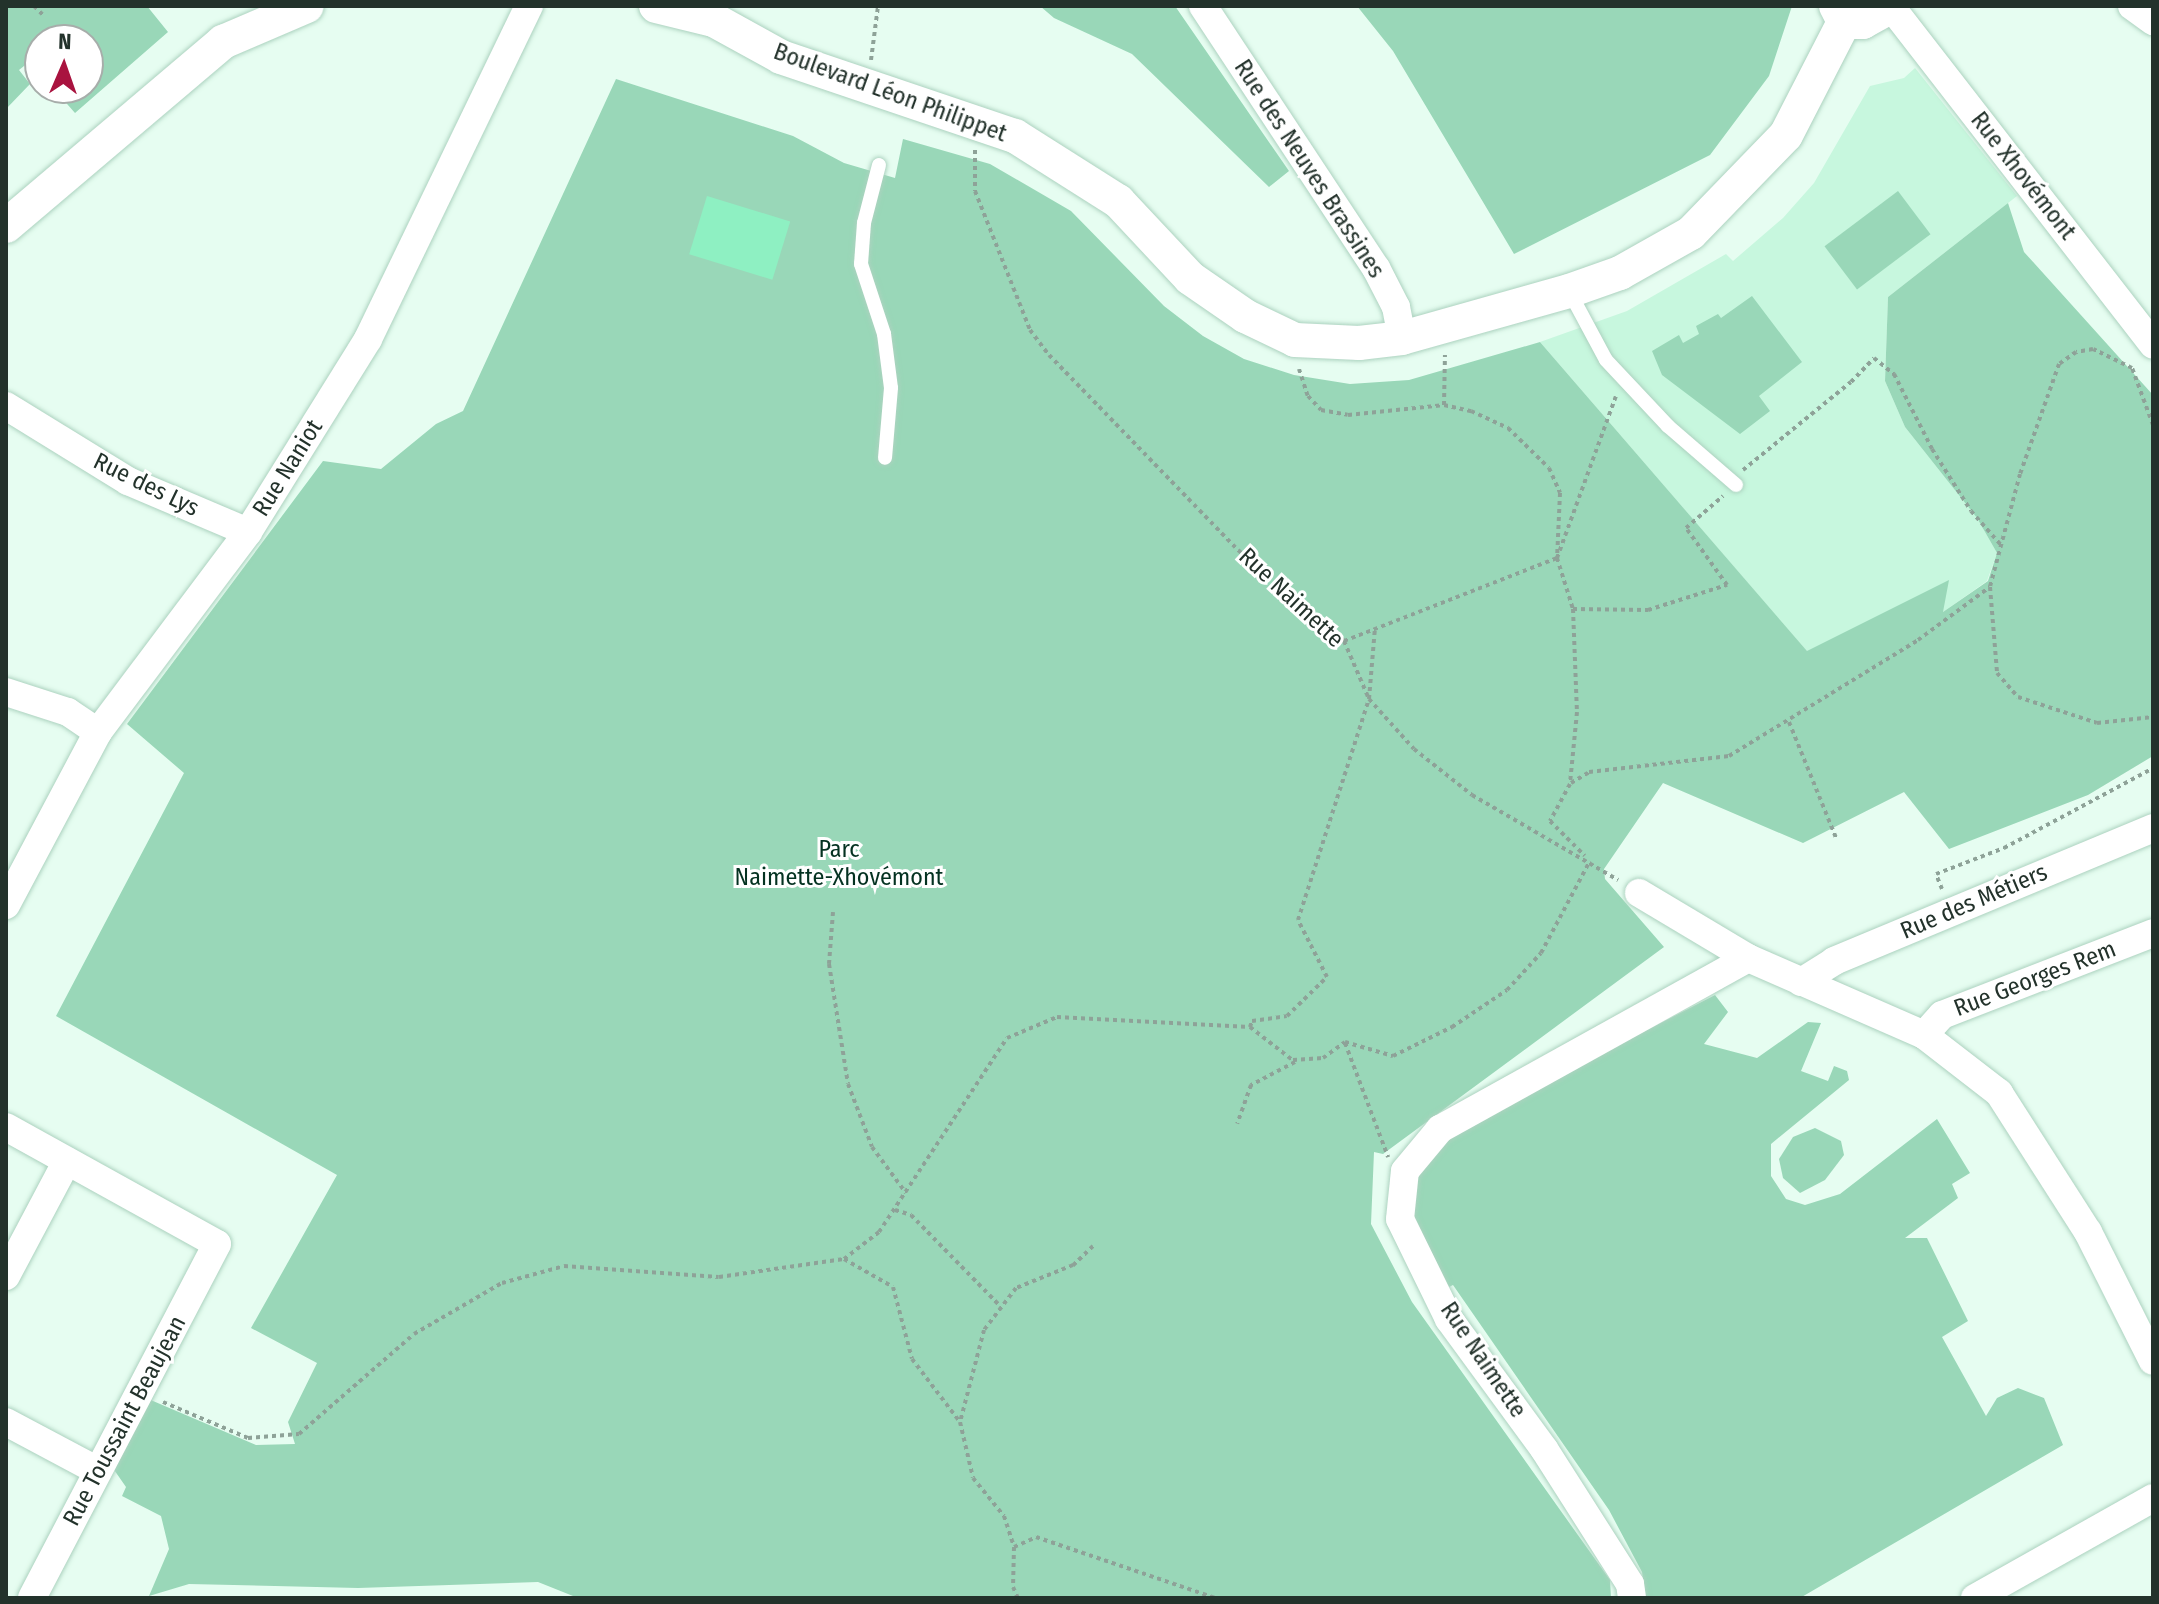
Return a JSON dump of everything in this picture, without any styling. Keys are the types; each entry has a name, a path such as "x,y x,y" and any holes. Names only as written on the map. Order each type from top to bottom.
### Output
{"street":[{"path":"6,226 223,42 307,6"},
{"name":"Rue Naniot","path":"6,905 98,732 248,532 368,339 529,6"},
{"name":"Boulevard Léon Philippet","path":"656,6 710,13 781,57 1015,136 1118,201 1190,278 1245,316 1295,340 1359,343 1402,338 1569,291 1620,273 1691,233 1786,135 1840,14"},
{"name":"Rue des Neuves Brassines","path":"1203,6 1376,268 1396,307 1402,338"},
{"path":"2132,6 2153,21"},
{"path":"1840,14 1863,22 1892,7"},
{"name":"Rue Xhovémont","path":"1892,7 2153,345"},
{"name":"Rue des Lys","path":"6,406 128,481 248,532"},
{"path":"6,692 68,712 98,732"},
{"name":"Rue des Métiers","path":"1801,982 1834,961 2152,831"},
{"path":"1639,893 1748,958 1924,1035 1999,1093 2023,1123 2088,1232 2153,1361"},
{"name":"Rue Georges Rem","path":"1924,1035 1942,1015 2153,933"},
{"path":"1405,1171 1440,1129 1748,958"},
{"path":"6,1127 67,1161 6,1276"},
{"name":"Rue Toussaint Beaujean","path":"32,1598 217,1244 67,1161"},
{"name":"Rue Naimette","path":"1405,1171 1400,1219 1449,1319 1544,1449 1630,1584 1632,1598"},
{"path":"6,1422 98,1471"},
{"path":"1975,1598 2153,1498"}],"lane":[{"path":"879,165 864,223 861,264 884,334 891,388 885,458"},
{"path":"1569,291 1581,321 1625,381 1733,482"}],"path":[{"path":"34,6 43,15"},
{"path":"868,86 878,6"},
{"name":"Rue Naimette","path":"979,124 975,191 1030,330 1238,550 1344,641 1369,699 1414,749 1472,795 1590,861 1639,893"},
{"path":"1444,405 1446,327"},
{"path":"1295,340 1302,381 1321,410 1348,415 1444,405 1508,428 1549,468 1560,493 1557,558 1573,609 1577,712 1570,784 1550,821 1590,861 1541,953 1507,990 1452,1027 1393,1056 1345,1042"},
{"path":"2153,425 2132,368 2122,361 2093,349 2059,364 1990,587 1997,673 2018,697 2097,723 2153,717"},
{"path":"1573,609 1648,610 1727,585 1686,528 1733,482 1851,382 1874,358 1894,374 1947,474 2001,545"},
{"path":"1344,641 1557,558 1612,401 1625,381"},
{"path":"2153,489 2153,505"},
{"path":"1570,784 1589,772 1729,756 1789,722 1990,587"},
{"path":"1250,1027 1252,1021 1287,1016 1327,977 1298,920 1369,699 1375,627"},
{"path":"1789,722 1837,840"},
{"path":"1936,874 2004,848 2153,768"},
{"path":"833,912 829,964 848,1084 872,1147 906,1193"},
{"path":"142,1392 248,1438 299,1434 379,1360 435,1319 502,1283 564,1266 719,1277 844,1259 879,1232 1007,1038 1057,1017 1250,1027 1295,1062"},
{"path":"1237,1124 1251,1085 1295,1062 1323,1058 1345,1042"},
{"path":"1345,1042 1383,1154 1405,1171"},
{"path":"895,1210 911,1215 1000,1306"},
{"path":"960,1422 984,1330 1000,1306 1016,1288 1073,1265 1093,1246"},
{"path":"844,1259 893,1287 912,1359 960,1422 973,1478 1004,1516 1014,1547 1013,1587 1018,1598"},
{"path":"1014,1547 1036,1537 1215,1598"}],"shaded area":[{"path":"1915,68 2017,196 1888,297 1885,381 1905,427 1977,518 1997,553 1987,581 1919,629 1818,664 1540,342 1627,311 1726,254 1733,261 1783,218 1814,183 1870,86 1904,78"},
{"path":"707,196 790,221 772,280 689,254"}],"green space":[{"path":"6,6 147,6 168,32 104,88 104,24 24,24 24,66 19,70 24,76 24,90 6,109"},
{"path":"1040,6 1175,6 1289,171 1269,187 1132,54 1054,18"},
{"path":"1357,6 1792,6 1769,76 1710,155 1514,254 1393,51"},
{"name":"Parc Naimette-Xhovémont","path":"616,79 793,136 844,163 895,178 903,139 990,164 1071,211 1164,306 1203,336 1244,359 1294,375 1350,384 1409,380 1540,342 1807,651 1949,580 1943,612 1988,581 1997,553 1977,518 1905,427 1885,381 1888,297 2008,203 2024,252 2153,395 2153,756 2088,795 1949,849 1904,792 1803,843 1663,783 1604,869 1605,879 1664,947 1383,1154 1374,1152 1371,1224 1412,1302 1610,1580 1611,1598 578,1598 538,1582 358,1588 189,1584 149,1596 169,1549 161,1516 122,1496 126,1487 110,1464 146,1398 256,1445 295,1444 288,1422 317,1363 251,1328 337,1175 56,1016 184,773 127,724 323,461 381,469 436,424 463,411"},
{"path":"67,104 85,104 75,113"},
{"path":"1898,191 1930,234 1857,289 1825,246"},
{"path":"1752,296 1802,362 1759,396 1770,411 1740,434 1662,375 1652,351 1679,335 1683,343 1699,334 1696,326 1718,314 1721,318"},
{"path":"1715,995 1728,1012 1704,1044 1757,1058 1808,1022 1821,1023 1801,1071 1828,1081 1834,1066 1847,1071 1849,1080 1771,1144 1771,1176 1786,1199 1805,1205 1840,1194 1937,1119 1970,1173 1952,1184 1958,1198 1905,1238 1927,1238 1968,1321 1942,1337 1986,1416 1997,1398 2018,1388 2044,1398 2063,1445 1800,1598 1646,1598 1642,1572 1609,1510 1453,1285 1445,1289 1411,1218 1417,1170 1454,1130"},
{"path":"1815,1128 1841,1141 1844,1155 1825,1180 1800,1193 1783,1178 1779,1159 1793,1137"}]}
